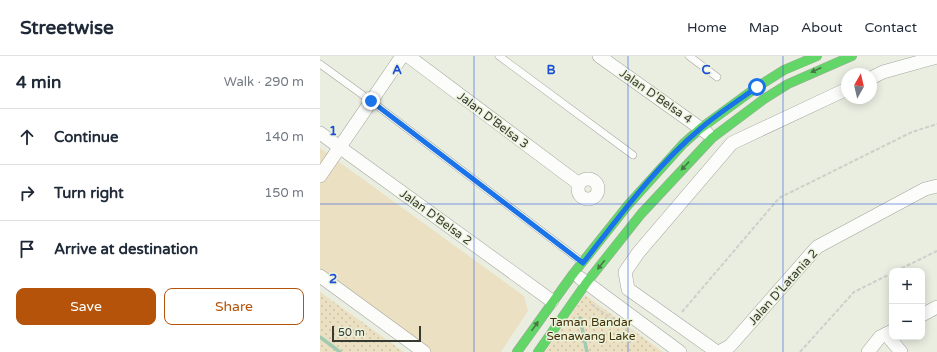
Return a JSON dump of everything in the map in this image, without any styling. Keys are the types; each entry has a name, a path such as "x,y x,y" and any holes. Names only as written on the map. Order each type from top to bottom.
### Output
{"street":[{"path":"320,176 402,56"},
{"name":"Jalan D'Belsa 3","path":"408,56 579,184"},
{"name":"Jalan D'Belsa 4","path":"599,56 701,128 712,138"},
{"path":"517,352 552,301 628,205 683,144 701,128 757,87 784,70 817,56"},
{"path":"538,352 588,282 641,214 712,138 764,98 819,69 852,56"},
{"path":"877,75 937,57"},
{"name":"Jalan D’Latania 2","path":"841,92 732,143 638,253 624,272 628,289 673,322 718,352 730,346 818,247 925,189 937,186"},
{"name":"Jalan D'Belsa 2","path":"320,133 552,301"},
{"path":"573,274 588,282 680,352"},
{"path":"320,276 424,352"},
{"path":"925,313 937,307"},
{"path":"868,352 880,337 889,333"},
{"path":"893,340 901,352"}],"lane":[{"path":"499,56 633,155"},
{"path":"689,56 717,77"},
{"path":"320,64 371,101 583,263"}],"path":[{"path":"673,322 779,198 912,132 937,124"},
{"path":"902,268 937,251"},
{"path":"800,352 854,292 889,274"},
{"path":"587,302 626,329"}],"green space":[{"path":"320,148 524,296 528,311 501,352 430,352 320,271"},
{"path":"320,292 404,352 320,352"},
{"name":"Taman Bandar Senawang Lake","path":"585,295 663,352 545,352"}],"waterway":[{"path":"580,318 587,352"},
{"path":"320,337 340,352"}],"traffic: fast":[{"path":"517,352 573,274 628,205 683,144 701,128 757,87 784,70 817,56"},
{"path":"538,352 587,282 641,214 712,138 764,99 788,84 852,56"}],"route":[{"path":"371,101 583,263 628,205 683,144 701,128 757,87"}]}
